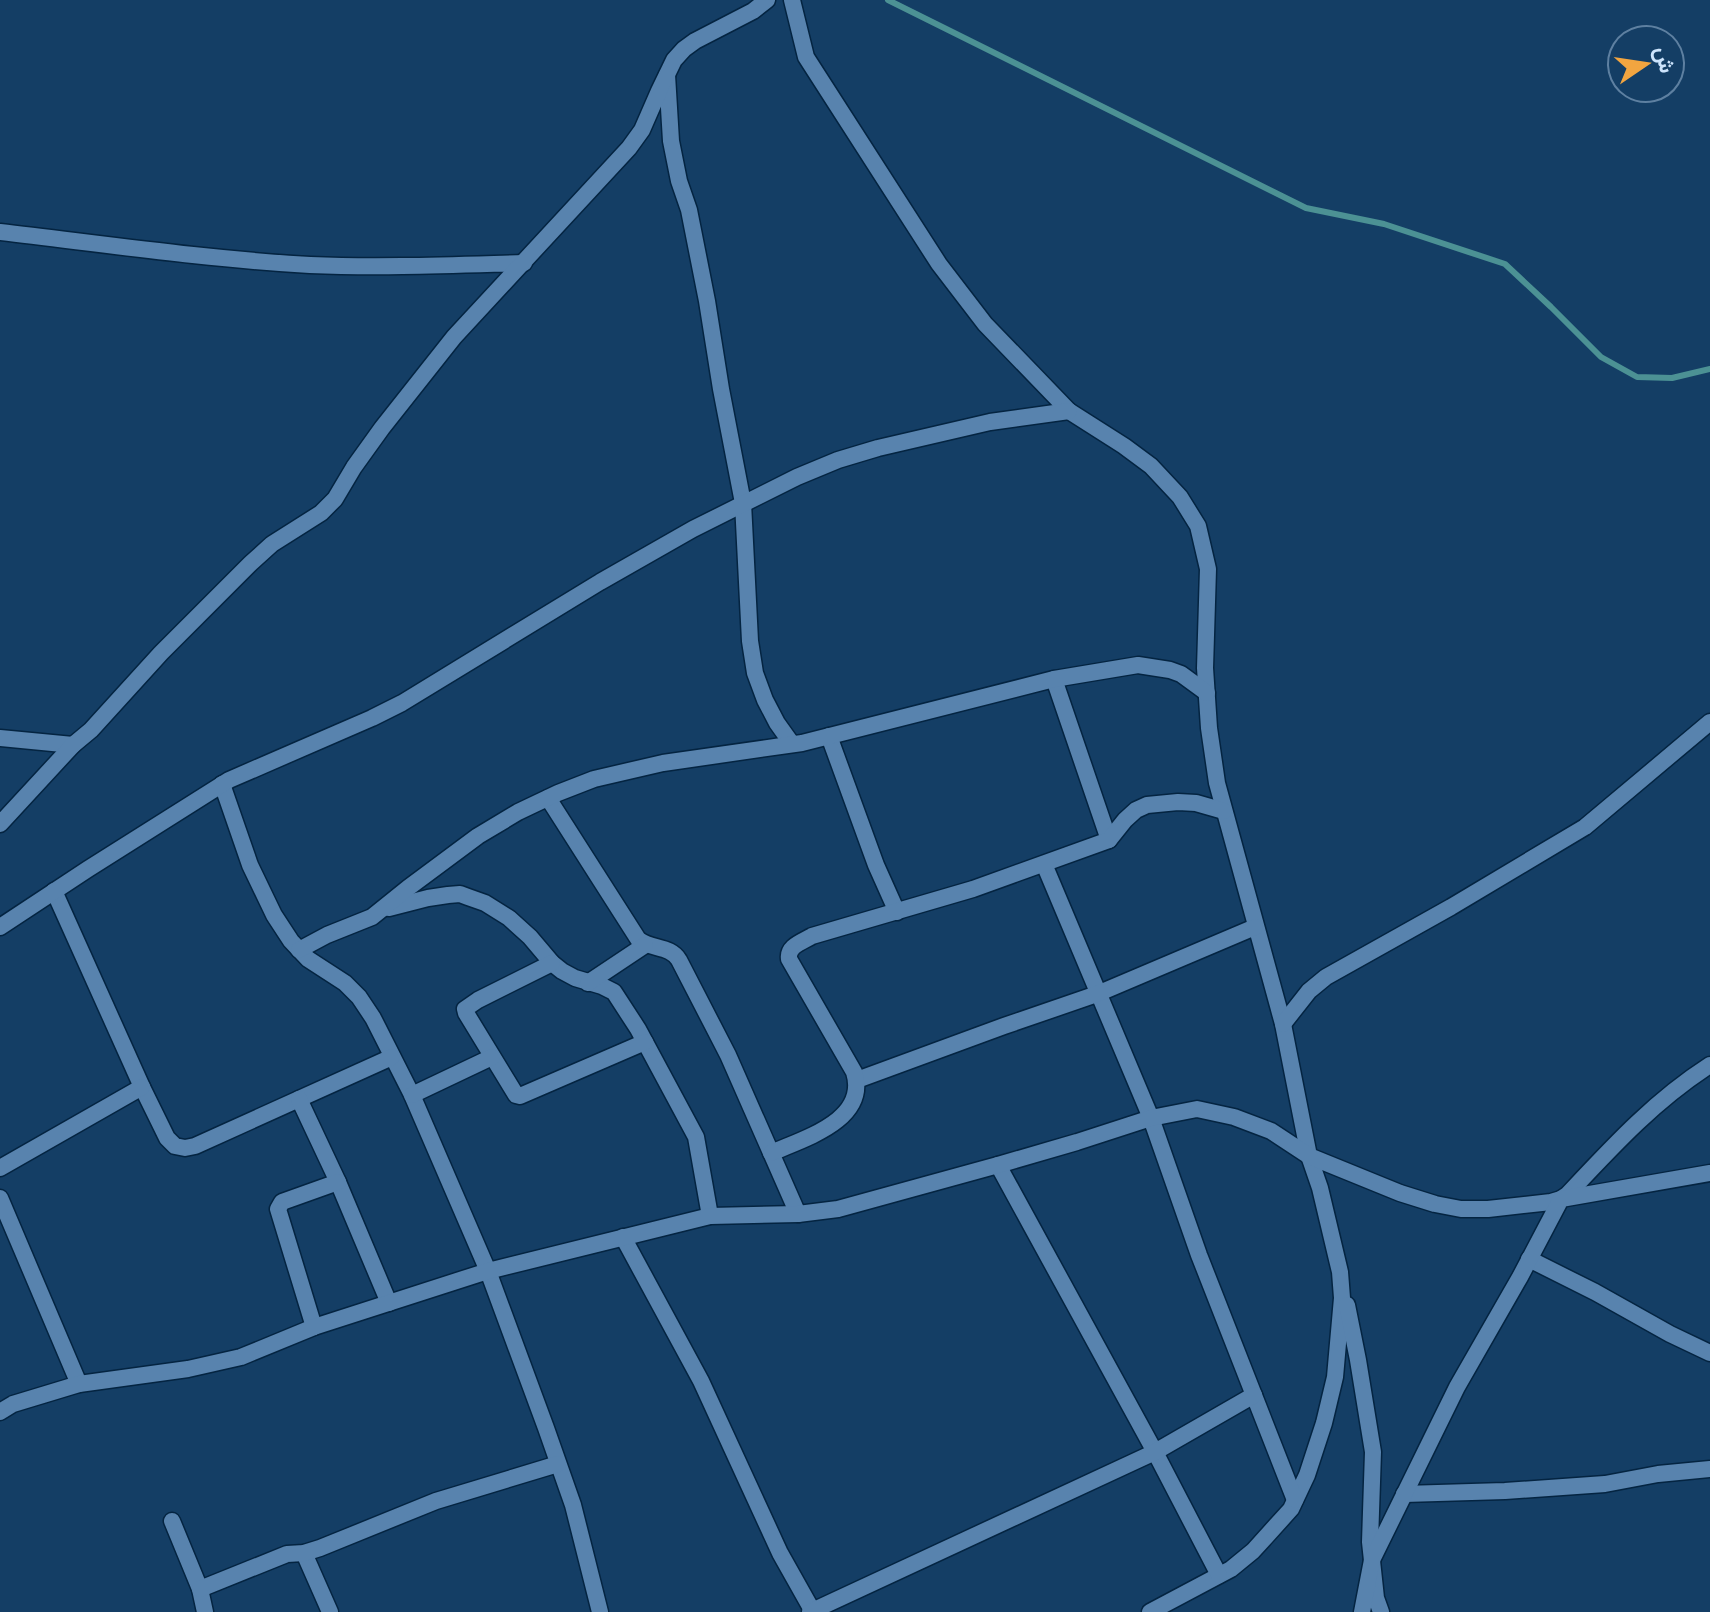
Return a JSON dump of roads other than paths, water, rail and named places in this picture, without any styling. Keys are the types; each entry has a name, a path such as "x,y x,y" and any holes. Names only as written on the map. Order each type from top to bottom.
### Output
{"street":[{"path":"0,824 161,653 251,563 272,544 321,513 335,499 354,467 454,337 629,148 642,130 674,60 684,49 767,0"},
{"path":"792,0 806,57 939,264 985,324 1069,411 1151,466 1180,497 1198,526 1208,569 1205,668 1217,783 1283,1024 1309,1156 1320,1188 1358,1360 1373,1452 1370,1542 1376,1598 1381,1612"},
{"path":"667,74 673,150 689,210 743,503 750,641 755,673 765,700 792,744"},
{"path":"0,232 312,265 387,267 524,263"},
{"path":"0,927 222,784 402,703 600,582 743,503 838,460 878,448 990,422 1069,411"},
{"path":"299,950 372,917 478,836 518,812 594,779 663,763 792,744 1054,679 1138,665 1181,674 1207,693"},
{"path":"1054,679 1109,840"},
{"path":"1283,1024 1309,991 1326,977 1585,827 1710,722"},
{"path":"829,736 876,865 897,912"},
{"path":"0,738 73,745"},
{"path":"222,784 243,848 274,915 299,950 359,997 412,1095 488,1271 573,1505 600,1612"},
{"path":"548,798 630,931 645,945 670,951 679,960 728,1055 798,1214"},
{"path":"771,1153 841,1118 855,1100 857,1080 788,955 791,948 812,936 897,912 1109,840 1125,820 1147,805 1196,803 1224,811"},
{"path":"1044,864 1151,1118 1199,1255 1295,1500"},
{"path":"54,891 142,1087 167,1138 175,1146 185,1148 392,1057"},
{"path":"382,910 438,896 460,894 485,903 509,918 562,971 614,992 696,1137 710,1216"},
{"path":"857,1080 1097,994 1255,927"},
{"path":"588,983 645,945"},
{"path":"552,963 465,1009 516,1095 520,1096 645,1042"},
{"path":"412,1095 492,1057"},
{"path":"1362,1612 1372,1560 1457,1387 1561,1199 1625,1132 1710,1065"},
{"path":"0,1168 142,1087"},
{"path":"299,1099 389,1303"},
{"path":"0,1412 13,1404 79,1384 188,1369 241,1357 314,1327 488,1271 710,1216 798,1214 838,1209 998,1165 1151,1118 1197,1109 1234,1117 1271,1131 1309,1156 1400,1193 1461,1209 1488,1209 1561,1199 1710,1173"},
{"path":"998,1165 1219,1575"},
{"path":"314,1327 279,1205 338,1182"},
{"path":"0,1198 79,1384"},
{"path":"623,1237 701,1381 780,1553 811,1611 1155,1452 1254,1395"},
{"path":"1529,1259 1710,1353"},
{"path":"1150,1612 1219,1575 1253,1551 1291,1509 1307,1475 1335,1377 1342,1298 1340,1272"},
{"path":"186,1612 287,1554 304,1553 436,1501 558,1464"},
{"path":"1404,1494 1605,1484 1658,1474 1710,1469"},
{"path":"172,1521 203,1602"},
{"path":"304,1553 330,1612"}],"waterway":[{"path":"888,0 1306,208 1384,224 1505,264 1601,357 1637,377 1672,378 1710,369"}]}
